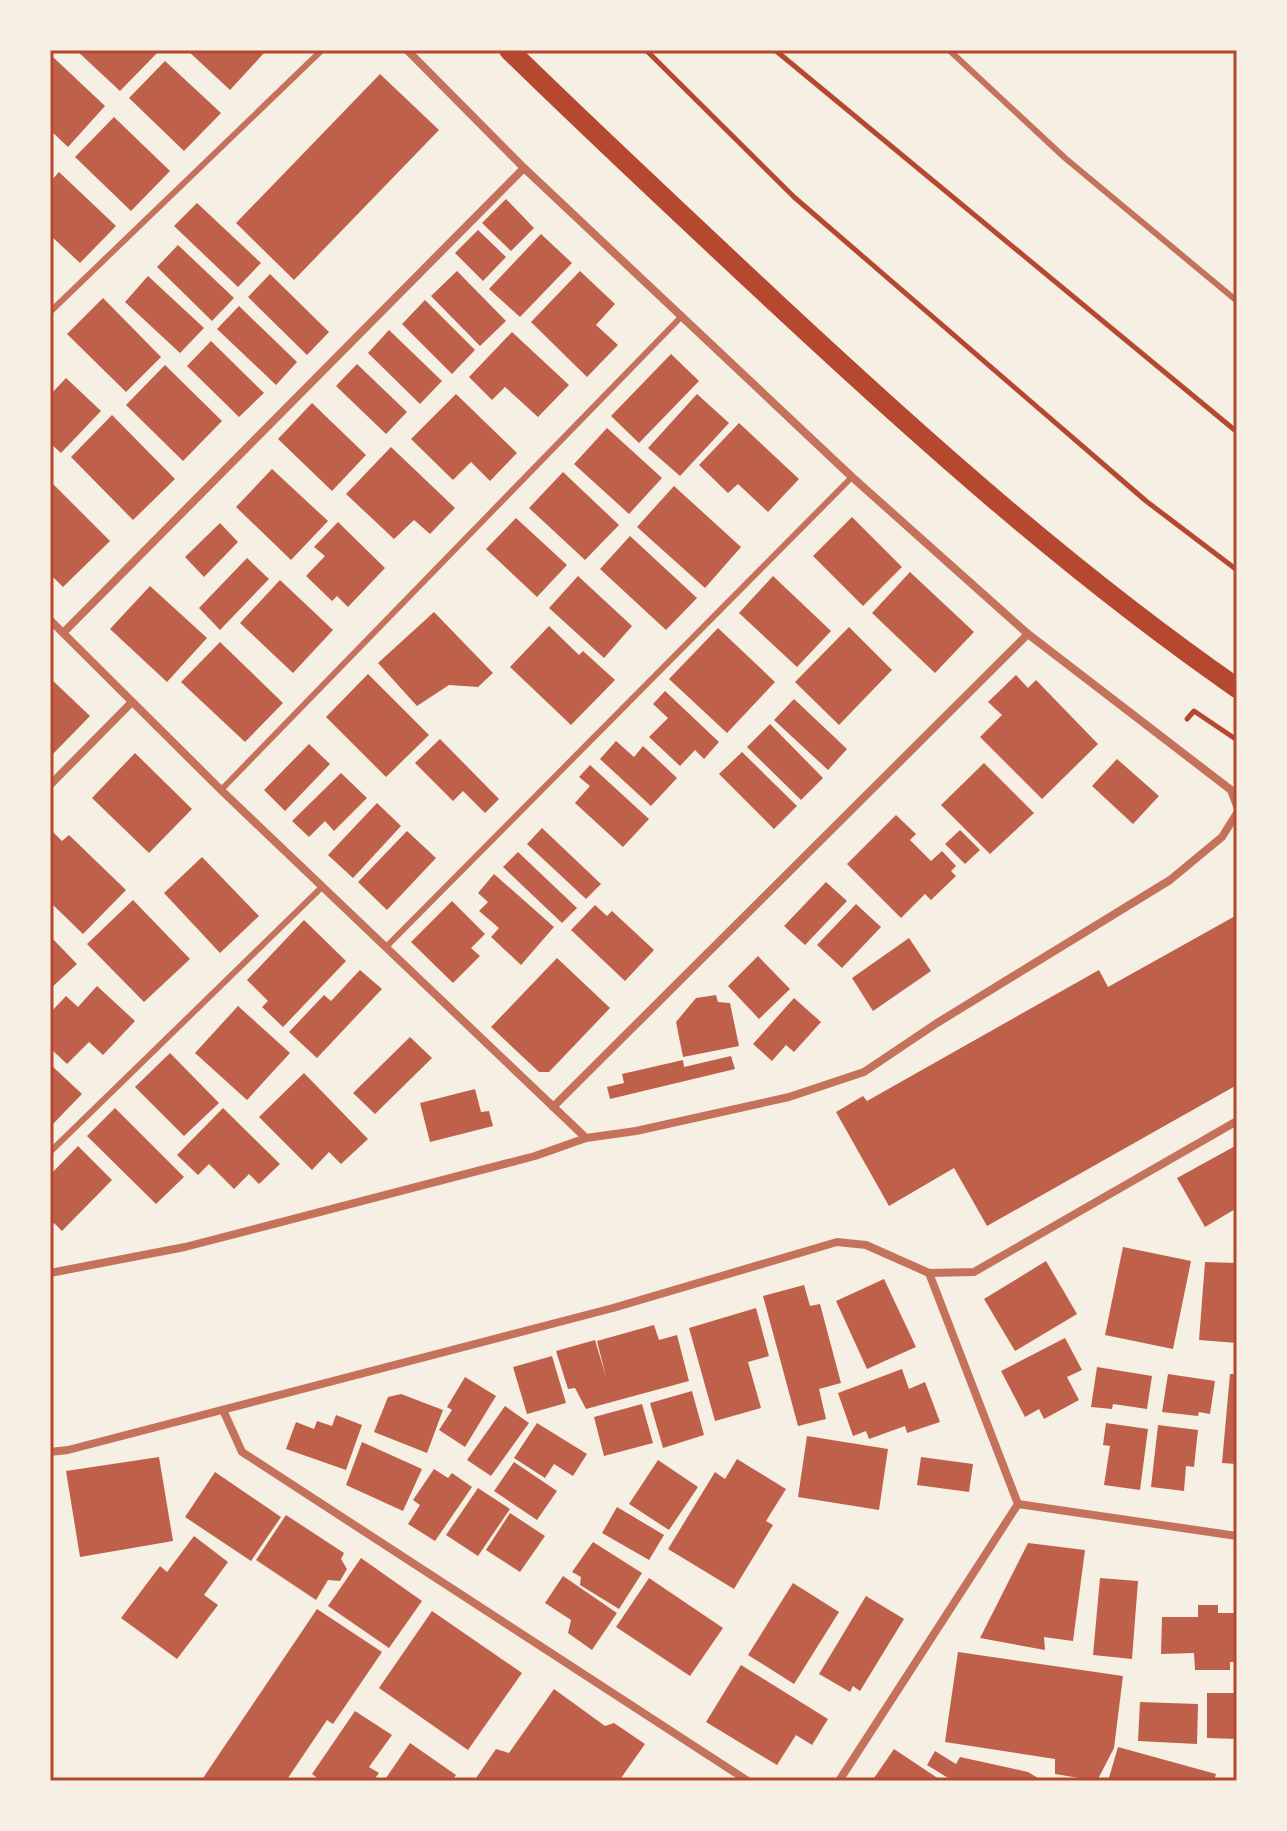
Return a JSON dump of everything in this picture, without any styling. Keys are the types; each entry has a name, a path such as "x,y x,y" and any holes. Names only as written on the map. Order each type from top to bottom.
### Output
{"main road":[{"path":"509,50 899,417 1082,573 1237,688"}],"street":[{"path":"407,50 524,168 852,477 1028,634 1231,790 1237,806"},
{"path":"63,633 524,168"},
{"path":"50,620 221,790 586,1138"},
{"path":"553,1107 1028,634"},
{"path":"50,785 132,702"},
{"path":"50,1273 185,1247 535,1156 586,1138 636,1131 789,1097 864,1072 937,1023 1170,880 1222,837 1237,813"},
{"path":"50,1452 68,1450 613,1308 837,1242 866,1245 929,1273 974,1272 1237,1121"},
{"path":"929,1273 1018,1504"},
{"path":"223,1410 242,1452 748,1781"},
{"path":"1018,1504 1237,1536"},
{"path":"839,1781 1018,1504"}],"lane":[{"path":"50,312 322,50"},
{"path":"949,50 1065,158 1237,301"},
{"path":"221,790 681,317"},
{"path":"386,947 852,477"},
{"path":"50,1152 322,887"}],"path":[{"path":"646,50 794,197 1146,501 1237,570"},
{"path":"775,50 1237,432"}],"building":[{"path":"76,50 160,50 120,91"},
{"path":"187,50 262,50 264,53 230,90"},
{"path":"53,57 105,106 68,147 50,130 50,61"},
{"path":"165,61 221,113 184,151 129,98"},
{"path":"380,74 439,130 294,280 236,223"},
{"path":"114,117 170,171 131,211 75,157"},
{"path":"59,172 116,226 80,263 50,235 50,182"},
{"path":"506,199 534,228 511,251 482,223"},
{"path":"197,203 261,263 238,287 174,226"},
{"path":"478,230 506,257 483,281 455,253"},
{"path":"541,234 572,263 520,317 489,289"},
{"path":"178,245 234,298 212,321 157,267"},
{"path":"457,271 506,321 480,346 431,296"},
{"path":"580,271 615,304 596,325 618,345 587,377 531,322"},
{"path":"270,274 329,332 307,355 248,297"},
{"path":"148,276 204,328 180,353 125,302"},
{"path":"103,298 161,357 126,392 67,334"},
{"path":"425,300 475,350 452,374 402,324"},
{"path":"239,306 297,362 276,385 217,329"},
{"path":"389,330 442,381 420,404 368,353"},
{"path":"512,332 569,385 538,417 505,387 492,400 469,377"},
{"path":"211,341 264,393 239,417 187,366"},
{"path":"671,354 699,381 639,443 611,416"},
{"path":"357,364 407,412 386,434 336,386"},
{"path":"165,365 222,421 183,461 126,405"},
{"path":"66,378 101,411 61,453 50,443 50,395"},
{"path":"456,394 517,453 490,481 471,462 453,480 411,439"},
{"path":"697,394 729,423 680,476 648,448"},
{"path":"312,403 366,455 332,491 278,439"},
{"path":"112,415 175,479 133,520 71,457"},
{"path":"739,423 799,479 768,512 738,484 728,493 699,465"},
{"path":"607,428 662,478 629,514 574,464"},
{"path":"391,447 455,508 430,534 414,520 394,539 346,494"},
{"path":"272,469 328,521 291,560 236,507"},
{"path":"563,472 619,525 585,560 529,508"},
{"path":"50,481 110,541 63,587 50,574"},
{"path":"674,486 741,547 705,588 637,527"},
{"path":"852,517 902,567 863,606 813,556"},
{"path":"516,518 567,565 537,597 486,549"},
{"path":"338,522 385,568 348,607 337,596 332,601 306,576 325,556 314,547"},
{"path":"220,523 238,542 204,577 185,557"},
{"path":"630,536 697,598 666,630 600,569"},
{"path":"247,558 269,579 220,630 199,608"},
{"path":"910,572 974,632 935,673 872,613"},
{"path":"578,576 632,626 604,658 549,608"},
{"path":"773,576 831,631 797,667 739,613"},
{"path":"280,580 333,630 293,673 240,623"},
{"path":"150,586 207,638 167,682 110,629"},
{"path":"434,612 493,673 478,687 449,685 417,706 378,663"},
{"path":"549,626 579,655 583,651 615,680 571,725 510,667"},
{"path":"849,627 892,670 839,725 795,682"},
{"path":"718,628 775,682 727,733 669,679"},
{"path":"220,642 283,703 245,742 181,682"},
{"path":"368,674 429,735 386,777 326,717"},
{"path":"1016,675 1028,688 1036,680 1098,744 1042,799 980,737 1002,715 988,702"},
{"path":"50,678 90,716 50,757"},
{"path":"665,691 719,742 704,759 695,750 680,766 649,737 668,718 653,704"},
{"path":"794,699 847,749 828,770 774,720"},
{"path":"770,724 823,778 801,800 747,747"},
{"path":"440,739 499,799 485,813 463,791 453,801 415,763"},
{"path":"616,741 634,757 643,746 677,778 651,806 600,759"},
{"path":"309,744 330,764 285,811 264,790"},
{"path":"742,752 797,806 774,829 719,774"},
{"path":"135,753 192,809 149,853 92,798"},
{"path":"1117,759 1159,796 1133,824 1092,786"},
{"path":"984,763 1034,813 990,854 941,805"},
{"path":"590,765 649,819 623,847 575,803 590,786 579,777"},
{"path":"341,773 367,798 334,831 325,821 309,837 292,821"},
{"path":"377,803 401,826 353,878 328,855"},
{"path":"896,815 916,834 910,840 931,861 942,851 956,866 951,871 956,876 931,900 925,894 901,918 847,864"},
{"path":"542,828 601,884 586,899 527,844"},
{"path":"960,830 980,850 965,864 945,844"},
{"path":"52,831 62,841 69,835 126,890 83,934 50,902"},
{"path":"407,831 436,858 387,910 358,882"},
{"path":"518,852 577,908 562,923 503,867"},
{"path":"202,857 259,916 220,953 164,893"},
{"path":"494,874 554,927 521,965 491,937 499,928 479,911 488,902 478,893"},
{"path":"826,882 847,901 805,945 784,926"},
{"path":"133,900 190,959 144,1002 87,944"},
{"path":"452,901 485,934 471,948 480,956 453,983 411,942"},
{"path":"856,904 881,927 842,968 817,945"},
{"path":"595,905 607,916 612,911 654,950 625,981 571,930"},
{"path":"1237,915 1237,1085 987,1226 954,1168 889,1206 836,1112 863,1096 867,1101 1099,970 1108,987"},
{"path":"304,920 346,961 283,1027 262,1007 268,1001 247,980"},
{"path":"50,936 77,964 50,989"},
{"path":"909,938 931,971 873,1011 852,978"},
{"path":"758,956 790,989 759,1019 728,986"},
{"path":"557,958 610,1008 549,1072 539,1072 491,1027"},
{"path":"360,970 382,989 317,1058 289,1032 324,995 331,1001"},
{"path":"97,986 135,1021 103,1055 89,1042 67,1064 50,1048 50,1013 66,996 78,1007"},
{"path":"716,995 718,1002 730,1003 739,1046 683,1057 676,1022 696,998"},
{"path":"794,998 821,1022 794,1052 786,1045 772,1061 753,1044"},
{"path":"238,1006 290,1053 247,1100 195,1053"},
{"path":"410,1037 432,1058 375,1114 353,1093"},
{"path":"170,1053 219,1103 184,1136 135,1087"},
{"path":"731,1056 735,1069 610,1099 607,1087 624,1083 622,1074 683,1060 684,1067"},
{"path":"50,1064 82,1094 50,1127"},
{"path":"304,1073 368,1139 341,1164 329,1152 312,1170 259,1117"},
{"path":"475,1089 481,1112 489,1111 493,1126 430,1142 420,1103"},
{"path":"115,1108 184,1177 156,1204 87,1136"},
{"path":"223,1108 280,1164 259,1184 249,1174 234,1189 209,1164 198,1175 177,1155"},
{"path":"1237,1145 1237,1208 1205,1227 1177,1178"},
{"path":"78,1146 112,1180 62,1231 54,1223 50,1227 50,1175"},
{"path":"1123,1247 1191,1261 1173,1349 1105,1335"},
{"path":"1046,1261 1077,1314 1015,1351 984,1299"},
{"path":"1205,1262 1237,1263 1237,1343 1199,1340"},
{"path":"884,1279 916,1347 867,1369 836,1301"},
{"path":"804,1285 810,1306 820,1304 841,1383 819,1389 826,1419 798,1426 763,1296"},
{"path":"756,1308 769,1356 748,1362 761,1408 715,1421 689,1328"},
{"path":"654,1325 659,1340 677,1335 689,1381 586,1409 575,1388 568,1389 556,1351 595,1340 606,1377 597,1341"},
{"path":"1065,1338 1082,1370 1067,1377 1079,1400 1044,1419 1039,1409 1025,1417 1001,1371"},
{"path":"552,1356 566,1403 527,1414 513,1367"},
{"path":"1097,1367 1152,1376 1147,1409 1113,1404 1112,1409 1091,1407"},
{"path":"902,1369 909,1389 925,1382 940,1422 907,1433 905,1426 869,1439 866,1431 853,1436 838,1393"},
{"path":"1168,1374 1215,1381 1210,1414 1199,1412 1198,1416 1162,1412"},
{"path":"1230,1374 1237,1374 1237,1464 1222,1463"},
{"path":"465,1377 496,1396 465,1447 439,1430 452,1410 447,1407"},
{"path":"692,1391 704,1435 663,1448 650,1403"},
{"path":"401,1394 443,1410 427,1453 374,1432 388,1397"},
{"path":"642,1404 653,1443 604,1456 594,1417"},
{"path":"505,1406 529,1423 491,1476 467,1460"},
{"path":"336,1415 362,1425 346,1470 286,1449 296,1422 314,1429 317,1421 332,1426"},
{"path":"537,1423 587,1454 573,1476 554,1464 545,1478 514,1458"},
{"path":"1106,1423 1148,1429 1140,1490 1104,1485 1110,1446 1103,1445"},
{"path":"1158,1425 1198,1430 1194,1467 1186,1466 1184,1491 1151,1487"},
{"path":"807,1436 888,1449 879,1510 798,1497"},
{"path":"362,1442 422,1469 403,1511 346,1485"},
{"path":"159,1457 173,1541 80,1557 66,1471"},
{"path":"921,1457 973,1464 969,1492 917,1485"},
{"path":"737,1459 786,1489 766,1521 773,1525 734,1589 668,1549 715,1472 725,1479"},
{"path":"658,1460 698,1487 669,1530 629,1504"},
{"path":"514,1462 557,1491 537,1520 494,1491"},
{"path":"434,1469 448,1478 452,1473 472,1487 435,1541 408,1524 420,1505 413,1500"},
{"path":"215,1472 281,1517 251,1561 185,1517"},
{"path":"478,1488 510,1509 478,1556 446,1535"},
{"path":"617,1507 664,1535 649,1560 602,1533"},
{"path":"510,1513 545,1536 520,1572 486,1550"},
{"path":"286,1515 344,1553 341,1559 347,1569 340,1581 328,1580 316,1600 256,1560"},
{"path":"194,1536 228,1562 204,1595 218,1605 177,1659 121,1618 160,1566 167,1572"},
{"path":"593,1542 642,1573 619,1609 580,1585 581,1577 572,1572"},
{"path":"1028,1543 1085,1550 1073,1641 1044,1637 1045,1650 980,1638"},
{"path":"361,1558 422,1601 389,1648 328,1606"},
{"path":"563,1576 617,1613 592,1650 568,1633 571,1620 545,1603"},
{"path":"649,1578 723,1628 690,1676 616,1627"},
{"path":"1100,1578 1138,1581 1132,1659 1093,1655"},
{"path":"793,1583 839,1612 794,1684 748,1655"},
{"path":"866,1596 904,1619 860,1691 853,1686 850,1692 819,1674"},
{"path":"1198,1605 1218,1605 1218,1613 1237,1613 1237,1662 1230,1662 1230,1670 1195,1670 1194,1653 1161,1654 1162,1617 1198,1617"},
{"path":"317,1609 382,1652 333,1724 327,1720 286,1781 201,1781"},
{"path":"432,1611 522,1673 468,1750 379,1688"},
{"path":"958,1652 1123,1676 1114,1748 1097,1781 1055,1774 1055,1759 945,1742"},
{"path":"741,1665 828,1719 812,1745 796,1735 777,1765 706,1722"},
{"path":"554,1689 605,1726 614,1723 645,1744 619,1781 474,1781 496,1749 509,1753"},
{"path":"1207,1693 1237,1693 1237,1739 1207,1738"},
{"path":"1140,1702 1198,1704 1197,1744 1138,1741"},
{"path":"355,1711 392,1735 369,1767 379,1773 373,1781 321,1781 312,1774"},
{"path":"410,1743 456,1775 452,1781 384,1781"},
{"path":"1118,1747 1216,1774 1214,1781 1108,1781"},
{"path":"894,1749 942,1781 872,1781"},
{"path":"935,1751 956,1764 960,1757 1028,1772 1043,1781 953,1781 927,1765"}]}
